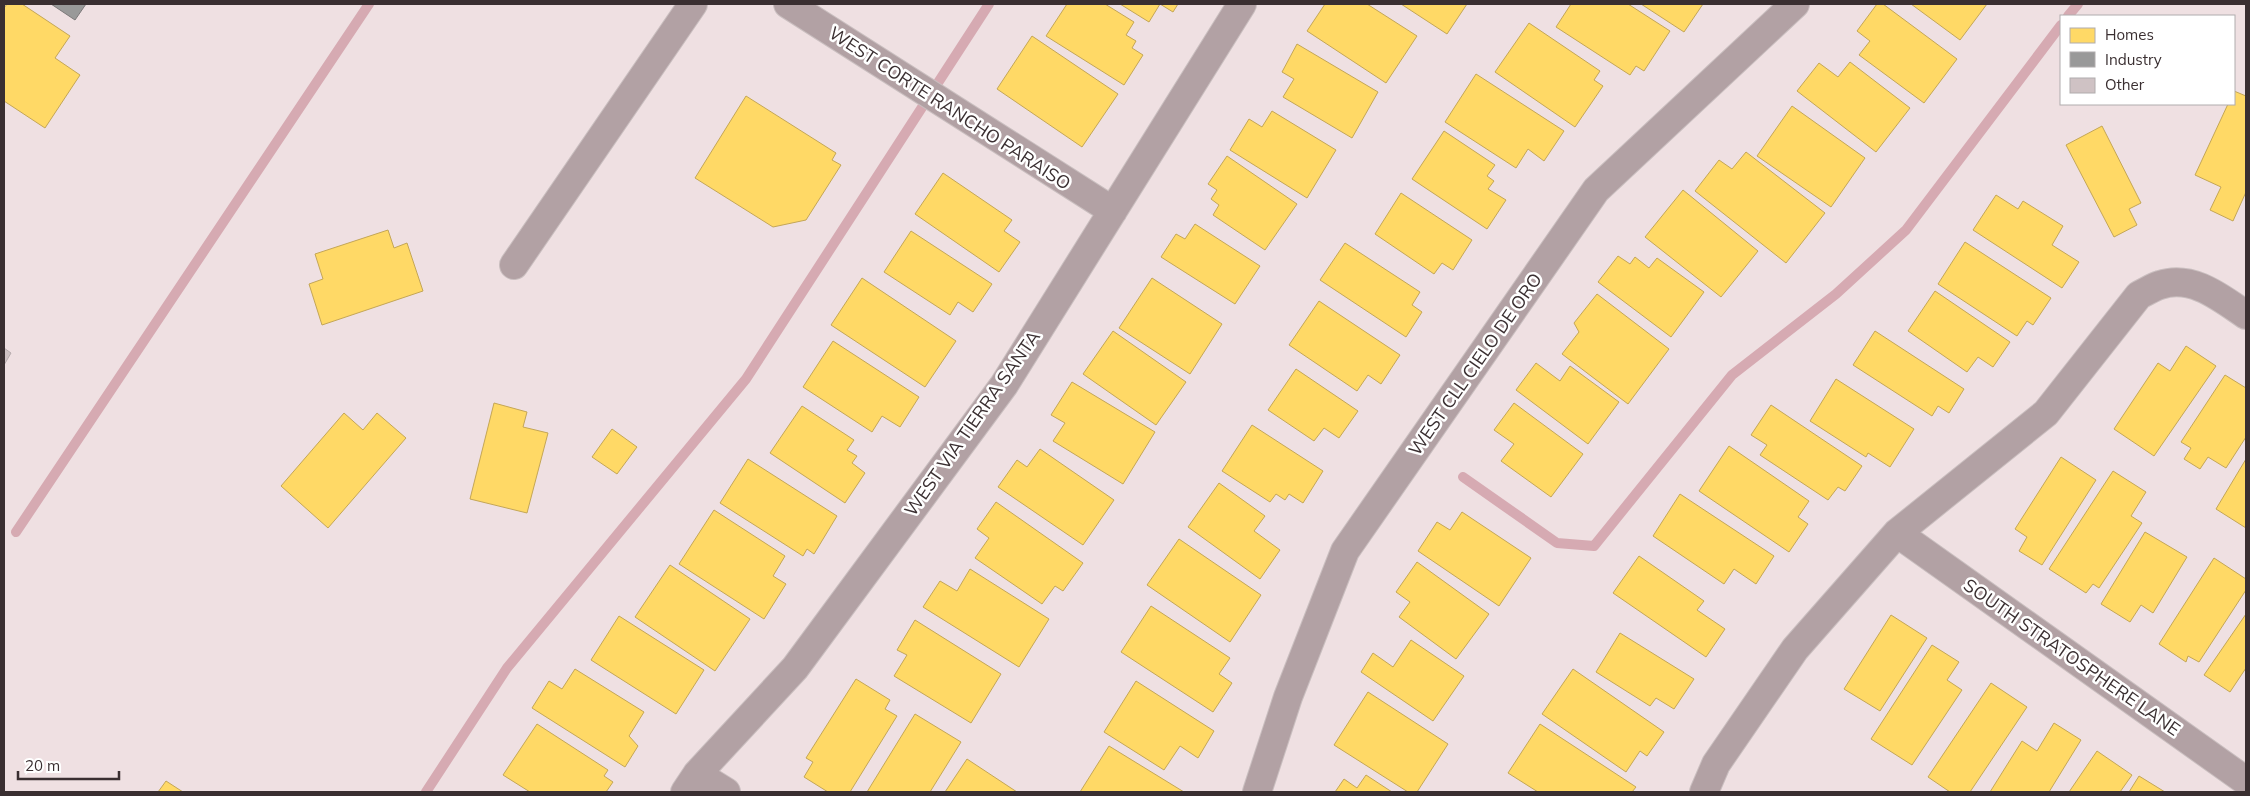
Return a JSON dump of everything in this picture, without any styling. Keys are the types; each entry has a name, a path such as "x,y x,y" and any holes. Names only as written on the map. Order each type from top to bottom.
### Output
{"street":[{"path":"514,265 693,4"},
{"name":"WEST CORTE RANCHO PARAISO","path":"788,4 1113,211"},
{"name":"WEST VIA TIERRA SANTA","path":"691,783 795,668 1004,385 1242,4"},
{"name":"WEST CLL CIELO DE ORO","path":"1257,792 1288,697 1345,551 1596,190 1795,4"},
{"path":"1704,792 1716,764 1795,649 1897,533 2046,413 2139,295 2161,284 2189,282 2216,294 2246,315"},
{"name":"SOUTH STRATOSPHERE LANE","path":"1897,533 2246,781"},
{"path":"691,783 726,792"}],"building: Homes":[{"path":"7,4 22,4 70,36 55,58 80,75 45,128 4,101 4,8"},
{"path":"1067,4 1105,4 1134,22 1126,35 1136,41 1132,48 1143,55 1124,85 1046,36"},
{"path":"1120,4 1160,4 1149,22"},
{"path":"1160,4 1178,4 1173,12"},
{"path":"1325,4 1367,4 1417,36 1386,83 1307,31"},
{"path":"1401,4 1467,4 1447,34"},
{"path":"1571,4 1628,4 1670,31 1644,71 1636,66 1630,75 1556,27"},
{"path":"1641,4 1703,4 1684,32"},
{"path":"1877,4 1883,4 1957,59 1924,103 1859,55 1870,41 1857,31"},
{"path":"1911,4 1987,4 1960,40"},
{"path":"1529,23 1600,71 1594,80 1603,86 1575,127 1495,72"},
{"path":"1032,36 1118,94 1082,147 997,89"},
{"path":"1297,44 1378,92 1352,138 1283,97 1294,79 1282,72"},
{"path":"1850,62 1910,108 1876,152 1797,91 1819,63 1838,77"},
{"path":"1476,74 1564,131 1544,161 1528,149 1516,168 1445,122"},
{"path":"2235,91 2246,96 2246,192 2233,221 2210,210 2221,187 2195,175 2228,105 2235,105"},
{"path":"746,96 836,153 832,160 841,165 806,220 773,227 695,178"},
{"path":"1792,106 1865,158 1831,207 1757,156"},
{"path":"1272,111 1336,150 1307,198 1230,150 1249,119 1262,127"},
{"path":"2102,126 2141,203 2129,209 2137,225 2114,237 2066,145"},
{"path":"1444,131 1495,165 1487,176 1494,181 1488,189 1506,200 1487,229 1412,179"},
{"path":"1746,152 1825,213 1786,263 1695,191 1719,160 1732,169"},
{"path":"1227,156 1297,204 1265,250 1213,215 1219,205 1211,199 1217,190 1208,184"},
{"path":"943,173 1012,220 1004,231 1020,242 999,272 915,214"},
{"path":"1683,190 1758,251 1721,297 1645,237"},
{"path":"1401,193 1472,240 1453,270 1442,263 1434,274 1375,234"},
{"path":"1996,195 2018,209 2023,201 2063,226 2052,245 2079,262 2062,288 1973,230"},
{"path":"1195,224 1260,266 1235,304 1161,257 1176,234 1185,239"},
{"path":"388,230 394,248 407,243 423,291 322,325 309,284 323,279 315,254"},
{"path":"911,231 992,284 973,312 958,302 950,315 884,272"},
{"path":"1965,242 2051,298 2033,325 2027,321 2017,336 1938,284"},
{"path":"1345,243 1420,292 1412,305 1422,312 1406,337 1320,280"},
{"path":"1618,256 1630,264 1635,257 1649,268 1657,258 1704,292 1671,337 1598,282"},
{"path":"862,278 956,341 925,387 831,325"},
{"path":"1152,278 1222,324 1190,374 1119,328"},
{"path":"1935,291 2010,342 1993,367 1978,357 1967,372 1908,331"},
{"path":"1597,294 1669,349 1628,404 1562,354 1579,332 1574,323"},
{"path":"1319,301 1400,355 1381,384 1368,375 1357,391 1289,345"},
{"path":"1113,331 1186,382 1156,425 1083,374"},
{"path":"1875,331 1964,389 1949,413 1938,406 1932,416 1853,365"},
{"path":"833,341 919,397 900,427 882,416 872,432 803,387"},
{"path":"2186,346 2216,366 2154,456 2114,429 2158,363 2170,371"},
{"path":"1536,363 1560,381 1570,366 1619,402 1588,444 1516,390"},
{"path":"1296,369 1358,411 1339,438 1324,428 1314,441 1268,410"},
{"path":"2225,375 2246,388 2246,437 2226,468 2208,457 2200,469 2184,459 2191,448 2181,442"},
{"path":"1836,379 1914,429 1890,467 1868,453 1866,457 1810,421"},
{"path":"1072,382 1155,432 1123,484 1053,441 1065,423 1051,415"},
{"path":"494,403 527,412 523,427 548,433 527,513 470,499"},
{"path":"1514,403 1583,454 1551,497 1501,461 1514,444 1494,430"},
{"path":"1771,405 1862,466 1845,491 1838,487 1828,500 1760,455 1767,445 1751,435"},
{"path":"802,406 854,440 847,450 857,456 852,463 865,473 845,503 770,453"},
{"path":"344,413 363,430 377,413 406,438 328,528 281,486"},
{"path":"1252,425 1323,471 1303,503 1289,494 1285,500 1276,494 1270,502 1222,471"},
{"path":"612,429 637,447 617,474 592,457"},
{"path":"1729,446 1809,501 1798,517 1808,524 1789,552 1699,491"},
{"path":"1040,449 1114,500 1083,545 998,487 1017,460 1027,467"},
{"path":"2061,457 2096,480 2042,565 2019,551 2027,537 2015,529"},
{"path":"748,459 837,516 814,554 807,549 803,556 720,503"},
{"path":"2246,459 2246,528 2216,509"},
{"path":"2113,471 2146,492 2131,516 2142,523 2099,588 2093,584 2086,593 2049,569"},
{"path":"1219,483 1265,516 1254,531 1280,550 1260,579 1188,527"},
{"path":"1680,494 1774,556 1756,584 1734,569 1724,584 1653,536"},
{"path":"996,502 1083,563 1063,591 1055,586 1042,604 975,558 989,538 977,529"},
{"path":"714,510 785,556 773,576 786,584 764,619 679,564"},
{"path":"1462,512 1531,558 1499,606 1418,551 1437,522 1450,530"},
{"path":"2145,532 2187,557 2153,613 2141,605 2130,622 2101,604"},
{"path":"1179,539 1261,595 1230,642 1147,585"},
{"path":"1639,556 1704,601 1697,610 1725,629 1706,657 1613,593"},
{"path":"2214,558 2246,579 2246,590 2199,662 2188,656 2186,662 2159,644"},
{"path":"1417,562 1489,614 1456,659 1399,617 1410,602 1396,592"},
{"path":"670,565 750,619 715,671 635,617"},
{"path":"970,569 1049,619 1019,667 923,607 940,581 957,591"},
{"path":"1151,606 1230,658 1219,674 1232,683 1213,712 1121,652"},
{"path":"2246,614 2246,668 2230,692 2204,675"},
{"path":"1891,615 1927,638 1880,711 1844,689"},
{"path":"619,616 704,670 676,714 591,660"},
{"path":"915,620 1001,674 971,723 894,676 907,655 897,650"},
{"path":"1620,633 1694,679 1674,709 1656,698 1650,706 1596,672"},
{"path":"1411,640 1464,676 1433,721 1361,672 1373,653 1393,667"},
{"path":"1932,645 1959,662 1947,680 1962,690 1912,765 1871,739"},
{"path":"575,669 644,712 629,736 638,746 625,767 532,708 549,681 562,689"},
{"path":"1573,669 1664,732 1647,756 1640,751 1626,772 1542,714"},
{"path":"856,679 890,700 885,709 897,716 850,792 828,792 804,777 813,762 806,758"},
{"path":"1136,681 1214,731 1198,758 1180,746 1164,770 1104,732"},
{"path":"1991,683 2027,707 1970,792 1950,792 1928,777"},
{"path":"1368,692 1448,744 1417,792 1408,792 1334,745"},
{"path":"915,714 961,742 930,792 867,792"},
{"path":"2054,723 2081,740 2049,792 1990,792 2022,741 2037,751"},
{"path":"537,724 608,770 604,776 613,782 606,792 530,792 503,775"},
{"path":"1540,724 1636,787 1632,792 1538,792 1508,773"},
{"path":"1109,746 1184,792 1080,792"},
{"path":"2097,751 2132,775 2120,792 2069,792"},
{"path":"967,759 1017,792 945,792"},
{"path":"1366,775 1392,792 1335,792 1344,779 1357,788"},
{"path":"2139,776 2165,792 2129,792"},
{"path":"166,781 183,792 158,792"}],"building: Industry":[{"path":"51,4 86,4 75,20"}],"building: Other":[{"path":"4,348 11,353 4,365"}],"waterway":[{"path":"16,532 369,4"},
{"path":"426,792 507,668 746,379 989,4"},
{"path":"2069,15 2078,4"},
{"path":"1463,477 1557,543 1594,546 1732,375 1836,294 1906,230 2060,26"}]}
